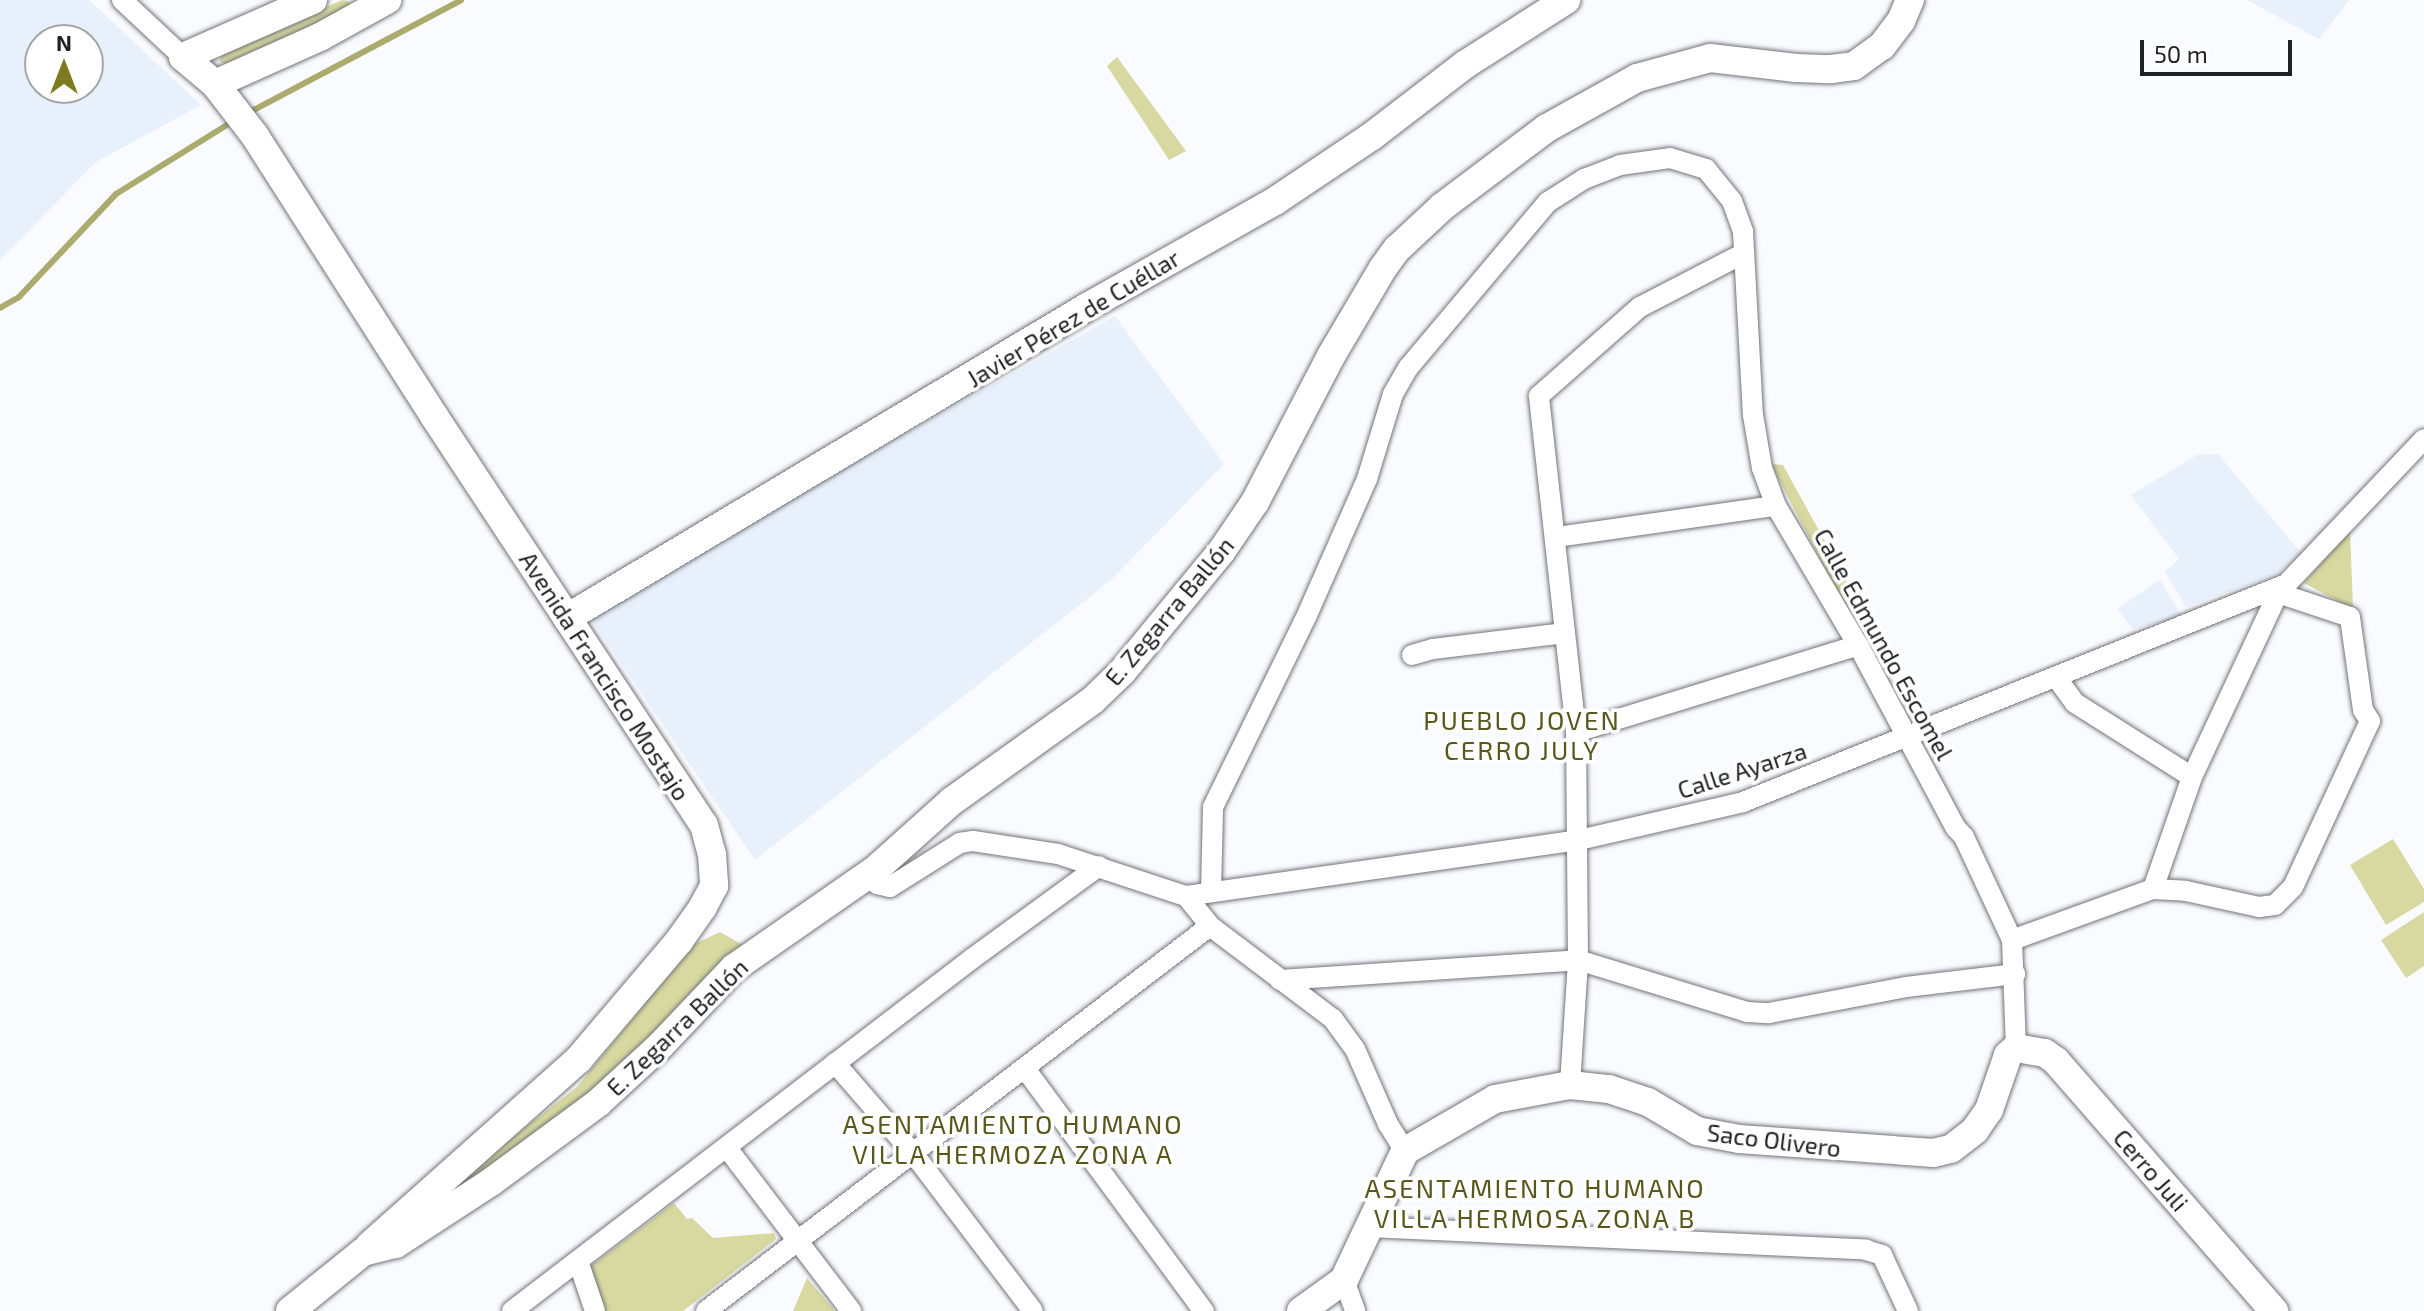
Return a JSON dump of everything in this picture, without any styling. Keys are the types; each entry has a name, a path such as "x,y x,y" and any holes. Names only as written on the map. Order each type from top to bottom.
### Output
{"street":[{"path":"122,0 183,57 313,0"},
{"path":"223,93 387,0"},
{"name":"Javier Pérez de Cuéllar","path":"567,618 1087,307 1275,201 1372,136 1466,64 1566,0"},
{"name":"E. Zegarra Ballón","path":"290,1311 363,1252 396,1244 491,1182 586,1112 661,1045 734,968 869,875 974,783 1093,700 1139,652 1221,552 1255,502 1331,356 1383,268 1397,249 1442,207 1547,128 1627,82 1661,68 1710,58 1796,68 1854,66 1882,46 1901,21 1910,0"},
{"name":"Avenida Francisco Mostajo","path":"183,57 223,93 255,136 704,825 712,854 714,886 679,941 579,1059 363,1252"},
{"name":"Calle Edmundo Escomel","path":"1211,891 1213,807 1307,615 1367,479 1393,394 1408,368 1548,202 1584,179 1643,159 1670,158 1706,169 1732,201 1743,232 1753,415 1762,468 1776,506 1910,738 1955,827 1964,837 2012,940 2016,1048"},
{"path":"1570,1085 1578,960 1576,732 1557,537 1539,396 1640,307 1744,253"},
{"path":"2153,889 2192,777 2281,589 2424,439"},
{"path":"1557,537 1776,506"},
{"path":"2012,940 2153,889 2186,891 2259,907 2275,905 2293,887 2370,721 2363,710 2350,617 2281,589"},
{"name":"Calle Ayarza","path":"1186,896 1579,840 1743,802 2281,589"},
{"path":"1412,655 1433,649 1565,633"},
{"path":"1576,732 1858,645"},
{"path":"2056,677 2075,703 2192,777"},
{"path":"869,875 877,884 890,887 960,843 973,841 1058,854 1099,866 1186,896 1210,926 1333,1019 1355,1049 1388,1124 1405,1151 1344,1280 1301,1311"},
{"path":"512,1311 835,1063 1099,866"},
{"path":"706,1311 1026,1070 1210,926"},
{"path":"1280,980 1578,960 1747,1012 1769,1013 1906,987 2015,974"},
{"name":"Saco Olivero","path":"1405,1151 1495,1099 1570,1085 1627,1094 1697,1131 1739,1139 1883,1152 1933,1153 1951,1149 1975,1130 1989,1110 2008,1055 2016,1048"},
{"name":"Cerro Juli","path":"2016,1048 2045,1053 2056,1061 2274,1311"},
{"path":"835,1063 913,1153 1033,1311"},
{"path":"1026,1070 1204,1311"},
{"path":"727,1148 851,1311"},
{"path":"1369,1227 1866,1250 1882,1255 1908,1311"},
{"path":"578,1261 595,1311"},
{"path":"1344,1280 1355,1311"}],"shaded area":[{"path":"0,0 89,0 201,105 96,162 0,260"},
{"path":"2247,0 2349,0 2319,39"},
{"path":"1115,316 1224,464 1111,580 755,860 587,613"},
{"path":"2218,454 2301,553 2277,574 2186,607 2165,572 2179,559 2131,495 2197,455"},
{"path":"2160,580 2182,616 2133,629 2117,609"}],"green space":[{"path":"342,0 348,1 351,6 229,65 219,61 224,52"},
{"path":"1117,57 1186,151 1169,160 1107,66"},
{"path":"1771,464 1783,465 1863,611 1877,660 1847,611"},
{"path":"2350,529 2353,609 2304,583"},
{"path":"2393,839 2424,889 2424,902 2386,925 2350,865"},
{"path":"2424,912 2424,966 2406,978 2381,940"},
{"path":"720,932 743,945 587,1102 458,1197 446,1189 577,1087 692,945"},
{"path":"674,1203 687,1219 692,1218 713,1238 774,1233 776,1239 683,1311 600,1311 584,1271"},
{"path":"807,1278 835,1311 793,1311"}],"waterway":[{"path":"248,113 461,0"},
{"path":"0,308 19,297 116,194 235,120"}],"district":[{"name":"PUEBLO JOVEN CERRO JULY","path":"1522,735"},
{"name":"ASENTAMIENTO HUMANO VILLA HERMOZA ZONA A","path":"1013,1139"},
{"name":"ASENTAMIENTO HUMANO VILLA HERMOSA ZONA B","path":"1535,1203"}]}
